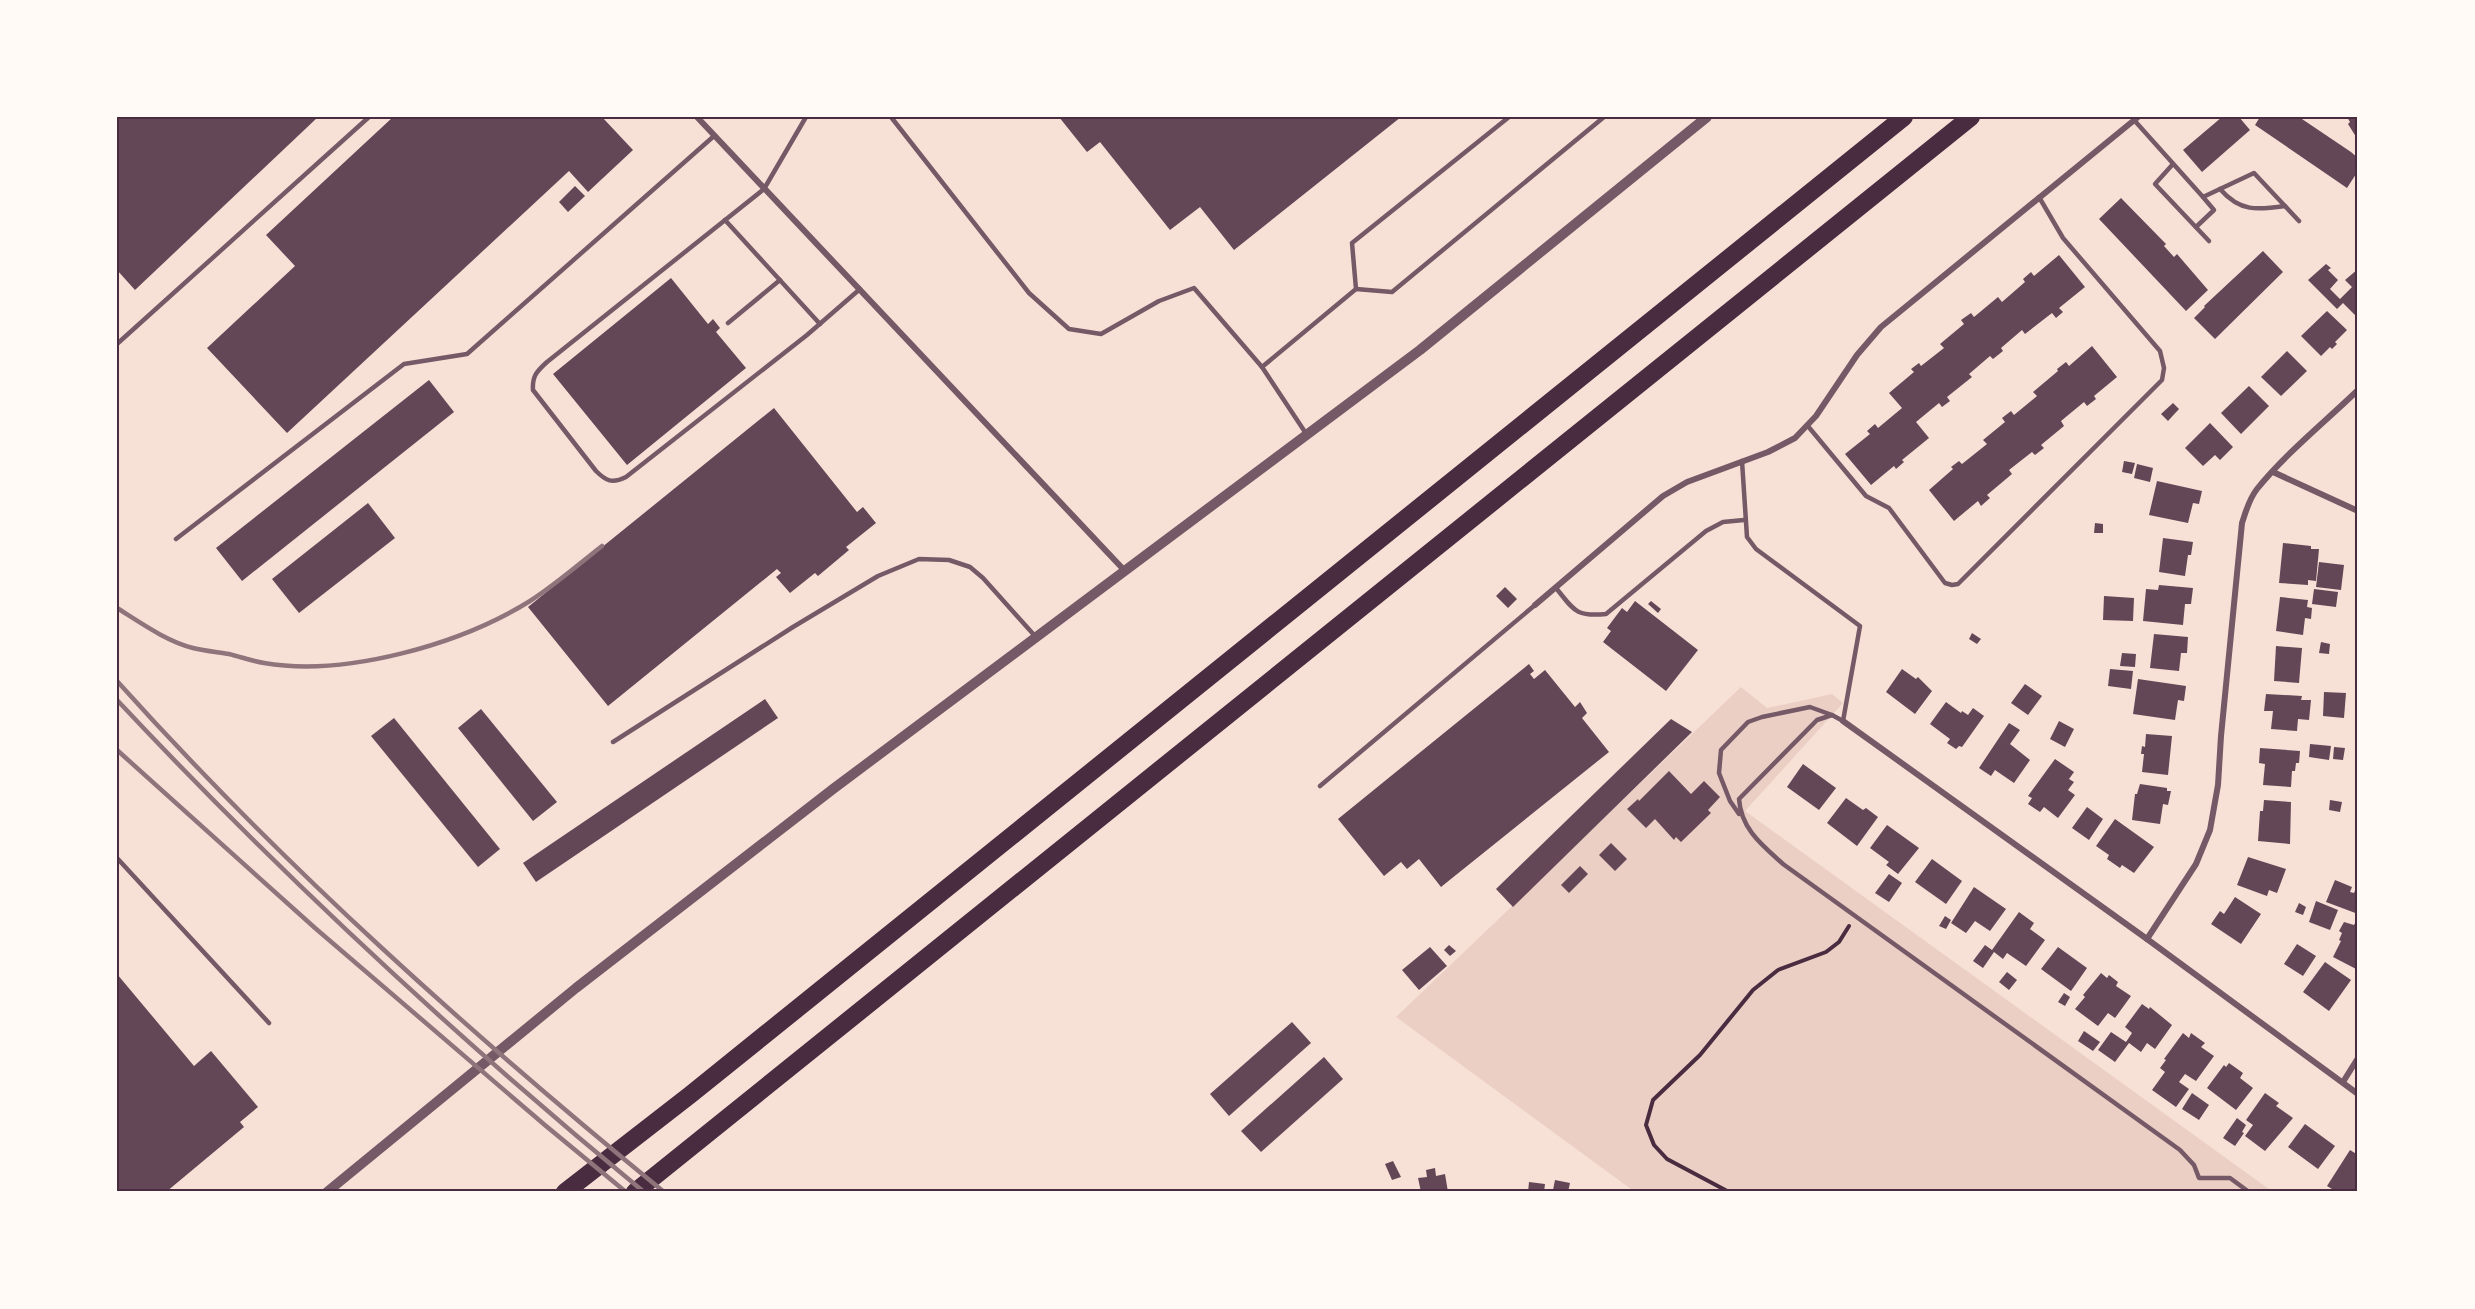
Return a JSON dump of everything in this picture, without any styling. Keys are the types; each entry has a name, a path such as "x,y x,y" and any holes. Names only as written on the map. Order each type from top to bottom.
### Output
{"highway":[{"path":"565,1192 690,1095 1904,117"},
{"path":"635,1192 1971,117"}],"street":[{"path":"697,117 1125,572"},
{"path":"327,1192 576,988 832,789 1420,350 1707,117"},
{"path":"1535,605 1664,496 1687,482 1768,452 1795,438 1816,416 1857,355 1881,327 2136,119"},
{"path":"2146,939 2196,864 2210,830 2218,785 2242,523 2248,504 2256,490 2273,472 2358,390"},
{"path":"2273,472 2358,511"},
{"path":"1843,721 2358,1094"},
{"path":"2343,1082 2358,1058"}],"lane":[{"path":"117,344 369,117"},
{"path":"806,117 764,189 547,362 536,372 532,380 533,390 596,471 605,480 615,482 626,477 820,324 860,289"},
{"path":"891,117 1029,293 1069,329 1101,334 1160,302 1194,288 1262,367 1307,435"},
{"path":"1356,289 1352,243 1509,117"},
{"path":"1262,367 1356,289 1392,292 1604,117"},
{"path":"2136,119 2214,210 2196,227"},
{"path":"176,539 404,364 467,354 714,136"},
{"path":"2174,164 2155,184 2210,241"},
{"path":"2203,197 2254,173 2299,221"},
{"path":"2220,189 2231,202 2258,210 2285,206"},
{"path":"1807,425 1866,496 1889,508 1945,584 1958,584 2162,380 2164,368 2160,351 2063,238 2039,198"},
{"path":"725,220 820,324"},
{"path":"728,323 780,280"},
{"path":"1742,461 1744,520 1747,537 1756,549 1860,626 1843,721 1810,707 1748,722 1721,750 1719,773 1730,801 1759,842 1783,864 2180,1150 2194,1165 2199,1178 2230,1178 2249,1192"},
{"path":"1556,588 1572,607 1586,616 1606,614 1706,531 1723,522 1744,520"},
{"path":"613,742 793,627 878,576 919,559 949,560 970,567 983,578 1036,638"},
{"path":"1320,786 1535,605"},
{"path":"1740,815 1739,800 1817,720 1832,715"},
{"path":"117,858 268,1023"}],"path":[{"path":"1729,1192 1666,1159 1654,1145 1646,1125 1653,1100 1700,1055 1753,990 1778,970 1826,952 1839,942 1856,917"}],"shaded area":[{"path":"1741,687 1767,708 1832,694 1843,703 1745,811 2273,1192 1635,1192 1396,1017"}],"building":[{"path":"117,117 318,117 135,290 117,270"},
{"path":"393,117 602,117 633,150 588,192 569,171 287,433 207,348 295,266 266,235"},
{"path":"1059,117 1401,117 1234,250 1200,207 1170,230 1100,142 1087,152"},
{"path":"2222,117 2239,117 2250,130 2202,172 2183,150"},
{"path":"2260,117 2299,117 2351,152 2358,158 2358,171 2347,188 2255,125"},
{"path":"2347,117 2358,117 2358,140 2348,124 2350,122"},
{"path":"575,186 585,196 568,212 559,202"},
{"path":"2121,198 2166,244 2164,246 2174,257 2177,254 2208,290 2186,311 2099,219"},
{"path":"2263,251 2283,272 2215,339 2194,318"},
{"path":"2059,255 2085,287 2059,308 2063,312 2056,318 2052,313 2025,334 2022,330 2001,348 2003,351 1993,359 1990,356 1969,374 1972,377 1947,397 1950,401 1942,407 1939,403 1916,422 1929,438 1902,460 1904,462 1896,469 1894,466 1871,485 1845,454 1870,434 1867,431 1875,424 1878,428 1902,408 1889,393 1914,372 1911,369 1919,363 1921,366 1944,348 1940,344 1964,324 1961,320 1971,313 1974,317 1998,297 2002,302 2025,282 2023,279 2031,272 2034,276"},
{"path":"2326,264 2331,268 2328,270 2338,280 2330,289 2340,299 2352,287 2345,280 2358,269 2358,318 2343,303 2337,309 2308,280"},
{"path":"671,278 708,324 713,319 720,328 716,332 746,368 627,465 553,374"},
{"path":"2327,311 2347,330 2335,342 2337,344 2332,349 2330,347 2321,356 2301,336"},
{"path":"2092,346 2117,377 2094,396 2096,399 2087,406 2084,402 2061,421 2064,426 2041,445 2044,448 2035,455 2032,452 2009,470 2012,474 1987,495 1990,498 1981,506 1978,501 1954,521 1929,490 1953,469 1951,467 1959,461 1962,464 1987,444 1983,440 2005,422 2002,418 2011,411 2014,415 2037,396 2033,392 2058,371 2057,369 2066,362 2069,366"},
{"path":"2287,351 2307,371 2281,396 2261,377"},
{"path":"429,380 454,412 242,581 216,548"},
{"path":"2249,386 2269,406 2241,434 2221,413"},
{"path":"2173,403 2179,409 2168,421 2161,414"},
{"path":"774,408 857,512 863,507 876,523 846,547 849,550 818,576 815,573 790,593 776,577 781,573 777,569 608,706 528,607"},
{"path":"2210,423 2233,447 2220,460 2215,455 2203,466 2185,448"},
{"path":"2124,461 2135,463 2132,474 2122,472"},
{"path":"2137,464 2153,468 2150,482 2134,478"},
{"path":"2157,481 2202,491 2199,504 2193,503 2188,523 2149,515"},
{"path":"368,503 395,538 299,613 272,579"},
{"path":"2095,523 2103,524 2103,533 2094,533"},
{"path":"2163,538 2193,542 2191,555 2188,555 2185,576 2159,572"},
{"path":"2283,543 2319,549 2316,581 2308,580 2308,585 2279,583"},
{"path":"2319,562 2344,565 2341,590 2316,587"},
{"path":"2159,585 2193,588 2191,604 2185,604 2183,625 2143,621 2146,589 2158,590"},
{"path":"1505,587 1517,599 1508,608 1496,596"},
{"path":"2314,589 2338,592 2336,607 2312,604"},
{"path":"2104,596 2134,598 2133,621 2103,620"},
{"path":"2280,597 2308,600 2307,607 2312,608 2311,619 2305,618 2303,635 2276,631"},
{"path":"1635,601 1698,650 1666,691 1603,642 1611,631 1607,628 1622,608 1627,612"},
{"path":"1651,601 1661,609 1658,613 1648,604"},
{"path":"1972,633 1981,639 1977,644 1969,639"},
{"path":"2154,634 2188,637 2187,653 2181,653 2179,671 2150,668"},
{"path":"2321,642 2330,644 2329,654 2319,653"},
{"path":"2276,646 2302,648 2299,683 2274,681"},
{"path":"2122,653 2136,654 2135,667 2120,666"},
{"path":"1529,664 1534,671 1530,674 1534,679 1545,670 1575,707 1580,702 1587,713 1582,718 1609,752 1441,887 1419,859 1407,869 1401,862 1384,876 1338,819"},
{"path":"1902,669 1916,679 1918,677 1932,691 1915,714 1886,692"},
{"path":"2110,669 2133,671 2131,689 2108,686"},
{"path":"2138,679 2186,686 2184,701 2178,700 2175,720 2133,714"},
{"path":"2025,684 2042,696 2028,715 2011,703"},
{"path":"2324,692 2346,693 2344,718 2323,716"},
{"path":"2266,694 2302,696 2301,700 2311,700 2309,720 2298,719 2297,731 2271,729 2273,711 2264,711"},
{"path":"765,699 778,718 536,882 523,863"},
{"path":"1946,702 1961,713 1962,711 1968,715 1973,708 1984,716 1962,747 1959,746 1956,749 1947,743 1950,739 1930,724"},
{"path":"481,709 557,802 533,821 458,728"},
{"path":"394,718 500,849 478,867 371,736"},
{"path":"1671,719 1692,732 1513,907 1496,889"},
{"path":"2059,721 2074,729 2065,747 2050,739"},
{"path":"2009,723 2020,730 2010,744 2030,760 2014,783 1995,770 1991,776 1979,768"},
{"path":"2146,734 2172,736 2168,775 2142,772 2144,754 2141,754 2142,746 2145,747"},
{"path":"2310,744 2331,746 2329,760 2309,757"},
{"path":"2334,747 2345,748 2343,760 2333,759"},
{"path":"2260,748 2300,751 2299,763 2296,763 2295,771 2292,771 2291,787 2263,785 2265,764 2259,763"},
{"path":"2055,759 2074,772 2069,779 2074,782 2068,790 2075,795 2058,818 2044,807 2040,812 2028,804 2032,798 2028,796"},
{"path":"1803,764 1836,788 1819,810 1787,787"},
{"path":"1669,771 1691,794 1704,781 1720,797 1708,810 1711,813 1681,842 1676,837 1674,840 1655,819 1646,828 1627,809 1638,799 1639,801"},
{"path":"2140,784 2167,788 2167,791 2171,791 2168,805 2163,804 2160,824 2132,820 2135,794"},
{"path":"1846,798 1878,817 1857,846 1827,823"},
{"path":"2264,800 2291,802 2290,844 2258,841 2260,811 2263,811"},
{"path":"2330,800 2342,802 2340,812 2329,810"},
{"path":"2087,807 2103,819 2089,840 2072,828"},
{"path":"2115,819 2154,847 2134,873 2122,865 2120,868 2107,859 2109,855 2096,846"},
{"path":"1887,825 1919,848 1898,874 1886,865 1889,862 1870,848"},
{"path":"1611,843 1627,859 1615,871 1599,855"},
{"path":"2248,857 2286,869 2277,893 2269,890 2267,896 2237,885"},
{"path":"1932,859 1962,881 1946,904 1915,882"},
{"path":"1580,866 1588,874 1569,893 1561,885"},
{"path":"1889,874 1902,883 1889,902 1875,893"},
{"path":"2335,880 2352,887 2350,892 2354,893 2358,883 2358,914 2326,902"},
{"path":"1974,887 2006,909 1990,931 1975,921 1966,933 1951,923"},
{"path":"2235,897 2261,914 2241,944 2211,924 2220,911 2224,914"},
{"path":"2316,901 2338,910 2330,930 2309,922"},
{"path":"2299,903 2306,907 2303,915 2295,912"},
{"path":"2019,912 2034,923 2030,929 2045,940 2026,966 2007,953 2003,959 1994,952 1983,968 1973,961 1985,945 1992,950"},
{"path":"1945,916 1951,920 1946,929 1939,926"},
{"path":"2358,917 2358,970 2333,957 2341,941 2339,940 2342,933 2339,931 2344,922 2354,925"},
{"path":"2297,944 2316,956 2303,976 2284,964"},
{"path":"1449,945 1456,951 1450,956 1444,950"},
{"path":"1430,947 1447,966 1419,990 1402,970"},
{"path":"2058,947 2087,968 2071,991 2041,969"},
{"path":"2325,962 2351,980 2329,1011 2303,992"},
{"path":"2007,972 2017,980 2009,990 1999,982"},
{"path":"2101,973 2107,978 2109,975 2118,982 2116,986 2131,996 2115,1018 2108,1013 2098,1026 2075,1009"},
{"path":"117,974 194,1066 211,1051 258,1107 240,1122 244,1127 166,1192 117,1192"},
{"path":"2064,993 2070,997 2065,1006 2058,1002"},
{"path":"2142,1004 2149,1009 2150,1007 2172,1025 2155,1049 2147,1043 2141,1052 2129,1043 2115,1062 2098,1050 2111,1032 2126,1042 2132,1033 2125,1027"},
{"path":"1292,1022 1311,1043 1229,1116 1210,1094"},
{"path":"2084,1031 2100,1042 2093,1051 2078,1041"},
{"path":"2183,1033 2189,1038 2191,1033 2205,1043 2201,1047 2214,1056 2196,1081 2185,1074 2179,1082 2189,1089 2176,1107 2152,1090 2165,1072 2160,1068 2166,1060 2164,1059"},
{"path":"1324,1057 1343,1079 1261,1152 1241,1131"},
{"path":"2229,1063 2243,1073 2240,1078 2253,1088 2236,1110 2207,1088 2224,1065 2226,1067"},
{"path":"2192,1093 2209,1105 2199,1120 2182,1109"},
{"path":"2265,1093 2279,1103 2276,1106 2293,1118 2265,1151 2245,1136 2253,1125 2246,1120"},
{"path":"2237,1118 2246,1125 2242,1132 2244,1133 2235,1146 2223,1138"},
{"path":"2305,1124 2335,1146 2318,1169 2288,1147"},
{"path":"2350,1150 2358,1155 2358,1192 2337,1192 2327,1186"},
{"path":"1393,1161 1401,1177 1392,1180 1385,1164"},
{"path":"1435,1168 1436,1176 1445,1174 1448,1192 1421,1192 1418,1178 1427,1177 1426,1170"},
{"path":"1555,1180 1570,1183 1568,1192 1553,1190"},
{"path":"1529,1182 1545,1184 1544,1192 1528,1192"}],"railway":[{"path":"117,608 163,636 198,649 264,663 296,666 366,661 437,643 502,617 539,595 602,546"},
{"path":"117,681 246,817 381,947 521,1072 664,1192"},
{"path":"117,700 243,830 373,955 506,1075 644,1192"},
{"path":"117,750 315,928 626,1192"}]}
